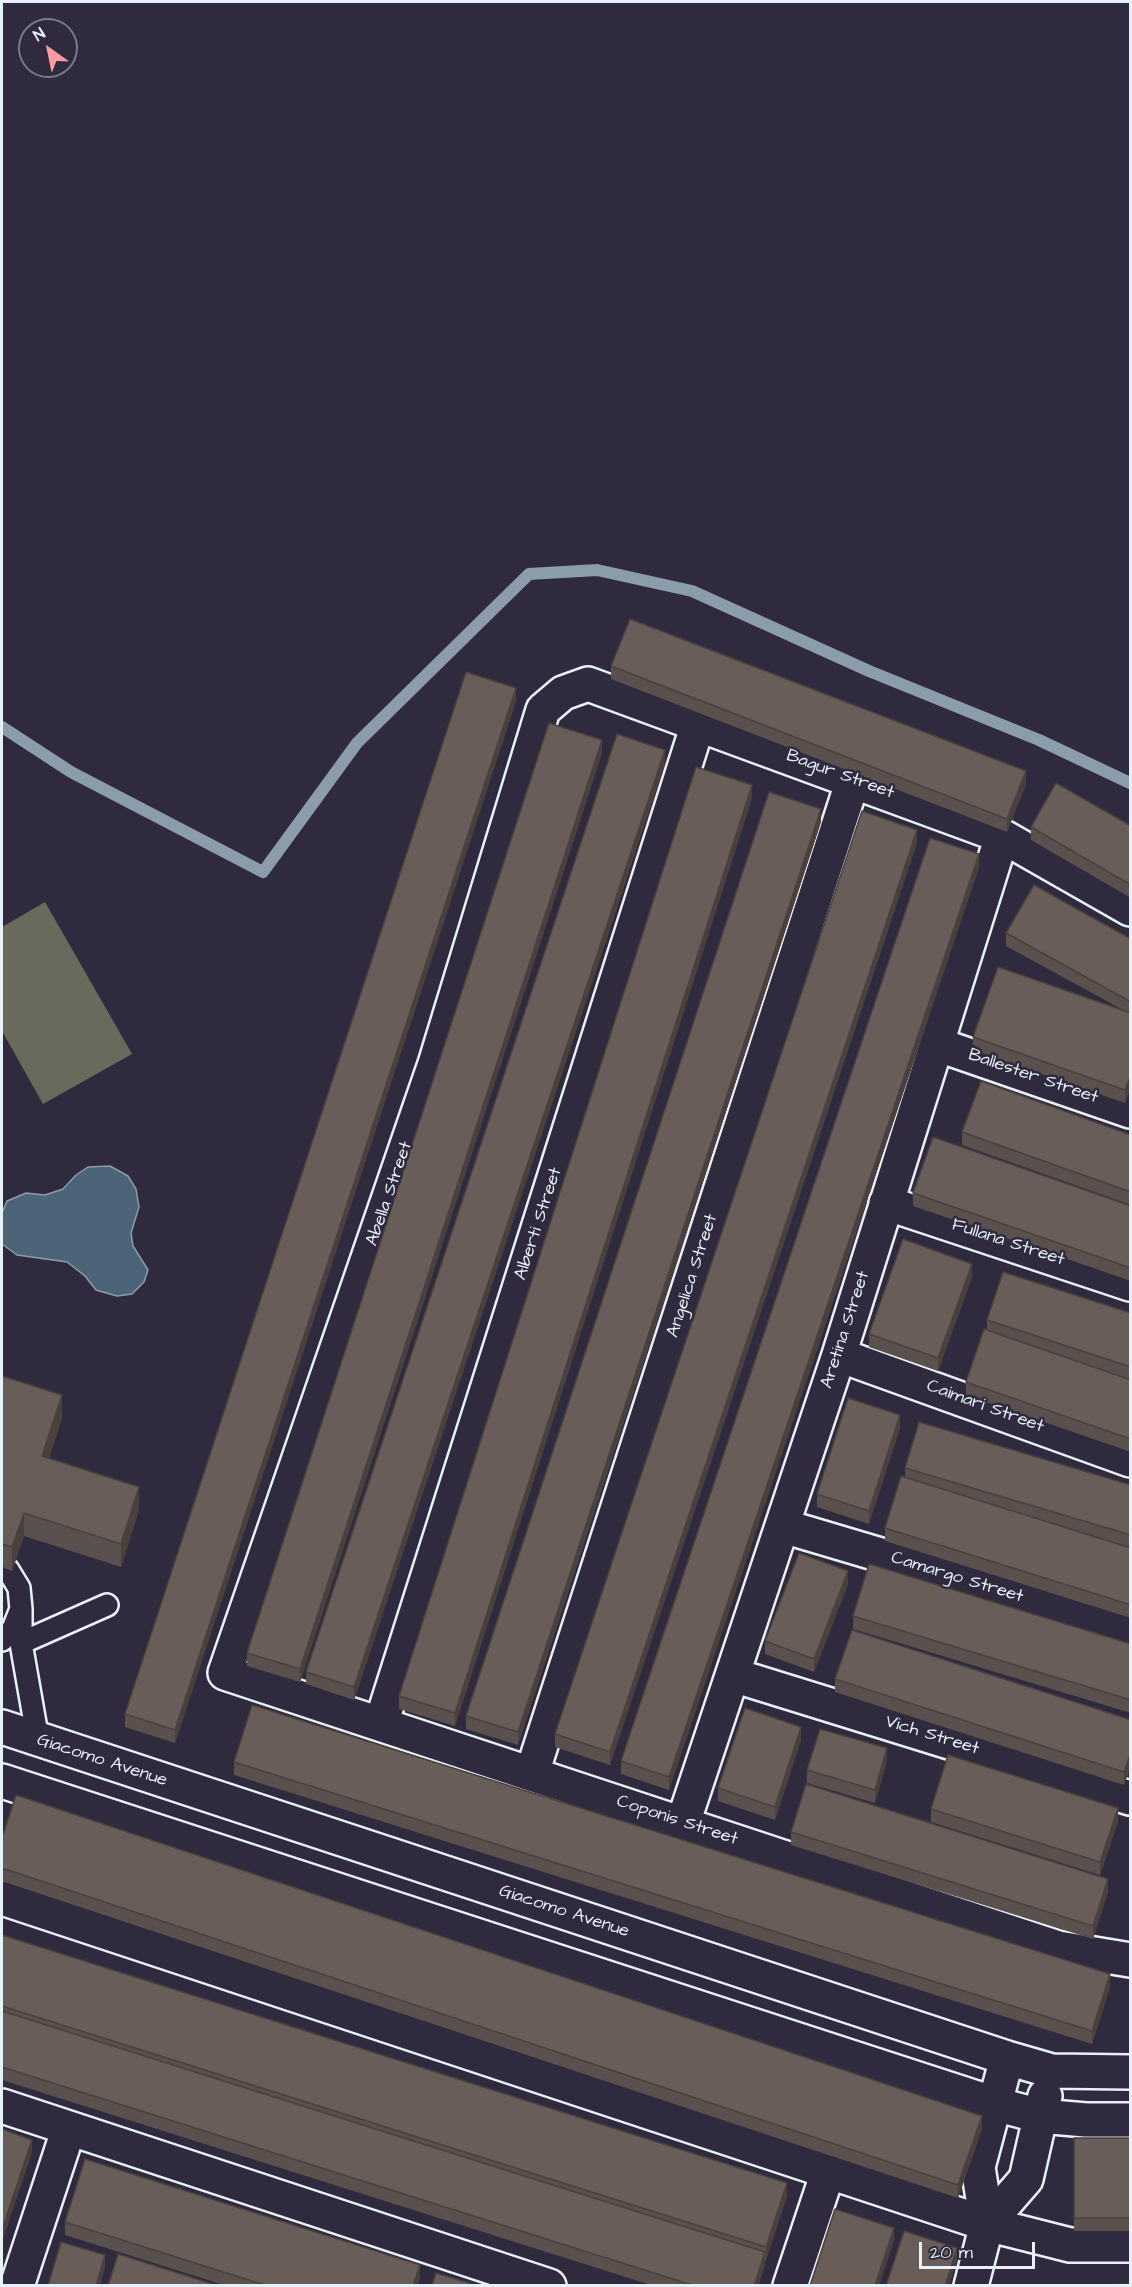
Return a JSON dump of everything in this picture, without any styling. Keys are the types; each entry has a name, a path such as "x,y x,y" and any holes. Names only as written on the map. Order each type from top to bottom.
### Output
{"street":[{"name":"Bagur Street","path":"543,710 563,693 588,684 1002,836 1131,909"},
{"name":"Abella Street","path":"225,1673 435,1064 543,710"},
{"name":"Alberti Street","path":"381,1724 698,724"},
{"name":"Angelica Street","path":"532,1773 854,780"},
{"name":"Aretina Street","path":"683,1823 839,1355 1002,836"},
{"name":"Ballester Street","path":"936,1044 1131,1111"},
{"name":"Fullana Street","path":"886,1203 1131,1284"},
{"name":"Caimari Street","path":"839,1355 1131,1460"},
{"name":"Camargo Street","path":"783,1526 1131,1629"},
{"name":"Coponis Street","path":"225,1673 1058,1948 1131,1960"},
{"name":"Vich Street","path":"733,1675 1131,1798"},
{"name":"Giacomo Avenue","path":"2,1727 1007,2058 1052,2071 1131,2072"},
{"path":"2,1781 995,2104 1040,2116 1086,2120 1131,2120"},
{"path":"2,1898 987,2224 1070,2245 1131,2245"},
{"path":"971,2286 987,2224 978,2167 1007,2058"},
{"path":"987,2224 1026,2179 1052,2071"},
{"path":"2,2106 549,2286"},
{"path":"17,2286 69,2128"},
{"path":"790,2286 828,2172"}],"lane":[{"path":"8,1570 19,1588 21,1609 11,1641 38,1740"},
{"path":"11,1641 107,1605"}],"green space":[{"path":"45,902 132,1054 43,1104 2,1031 2,927"}],"water":[{"path":"110,1166 128,1176 136,1189 139,1207 131,1233 133,1246 148,1270 144,1282 132,1294 117,1296 96,1290 85,1276 67,1262 17,1255 2,1244 2,1213 7,1201 26,1193 45,1195 63,1189 76,1175 88,1167"}],"building":[{"path":"630,619 1026,771 1007,819 611,666"},
{"path":"466,672 516,688 175,1730 125,1714"},
{"path":"549,723 602,740 300,1669 247,1653"},
{"path":"617,734 665,750 354,1687 306,1672"},
{"path":"696,767 752,785 455,1713 399,1696"},
{"path":"1056,783 1131,826 1131,885 1031,827"},
{"path":"769,792 821,809 518,1732 466,1716"},
{"path":"862,811 917,830 610,1752 555,1734"},
{"path":"930,838 979,854 669,1777 621,1761"},
{"path":"1034,885 1131,939 1131,1002 1006,933"},
{"path":"998,967 1131,1013 1131,1075 1125,1090 973,1037"},
{"path":"981,1081 1131,1135 1131,1192 962,1132"},
{"path":"933,1137 1131,1206 1131,1268 913,1193"},
{"path":"903,1239 972,1264 938,1358 869,1334"},
{"path":"1003,1272 1131,1313 1131,1367 987,1320"},
{"path":"984,1329 1131,1380 1131,1439 966,1382"},
{"path":"2,1376 62,1395 42,1456 139,1487 121,1544 24,1513 12,1547 2,1544"},
{"path":"848,1398 900,1415 869,1511 817,1494"},
{"path":"919,1422 1131,1485 1131,1535 905,1468"},
{"path":"901,1476 1131,1548 1131,1605 885,1528"},
{"path":"799,1553 848,1571 814,1659 765,1641"},
{"path":"869,1564 1131,1644 1131,1700 853,1616"},
{"path":"852,1630 1131,1720 1131,1752 1124,1772 835,1679"},
{"path":"252,1705 1110,1974 1092,2031 234,1762"},
{"path":"745,1708 801,1727 775,1807 718,1788"},
{"path":"820,1729 887,1748 875,1790 807,1770"},
{"path":"948,1755 1118,1808 1100,1862 931,1809"},
{"path":"806,1784 1108,1879 1093,1926 791,1832"},
{"path":"16,1795 982,2116 958,2185 2,1868 2,1838"},
{"path":"2,1935 787,2183 766,2247 2,2006"},
{"path":"2,2011 765,2252 754,2286 695,2286 2,2067"},
{"path":"2,2129 32,2140 2,2230"},
{"path":"1074,2138 1131,2138 1131,2218 1074,2218"},
{"path":"85,2159 420,2265 413,2286 268,2286 65,2222"},
{"path":"835,2209 894,2228 875,2286 810,2286"},
{"path":"904,2231 957,2248 945,2286 886,2286"},
{"path":"61,2242 105,2255 96,2286 48,2286"},
{"path":"118,2254 219,2286 108,2286"},
{"path":"436,2273 479,2286 432,2286"},
{"path":"1131,2284 1131,2286 1066,2286"}],"waterway":[{"path":"2,727 71,772 263,872 357,743 529,574 597,570 692,591 869,671 1039,740 1130,783"}]}
